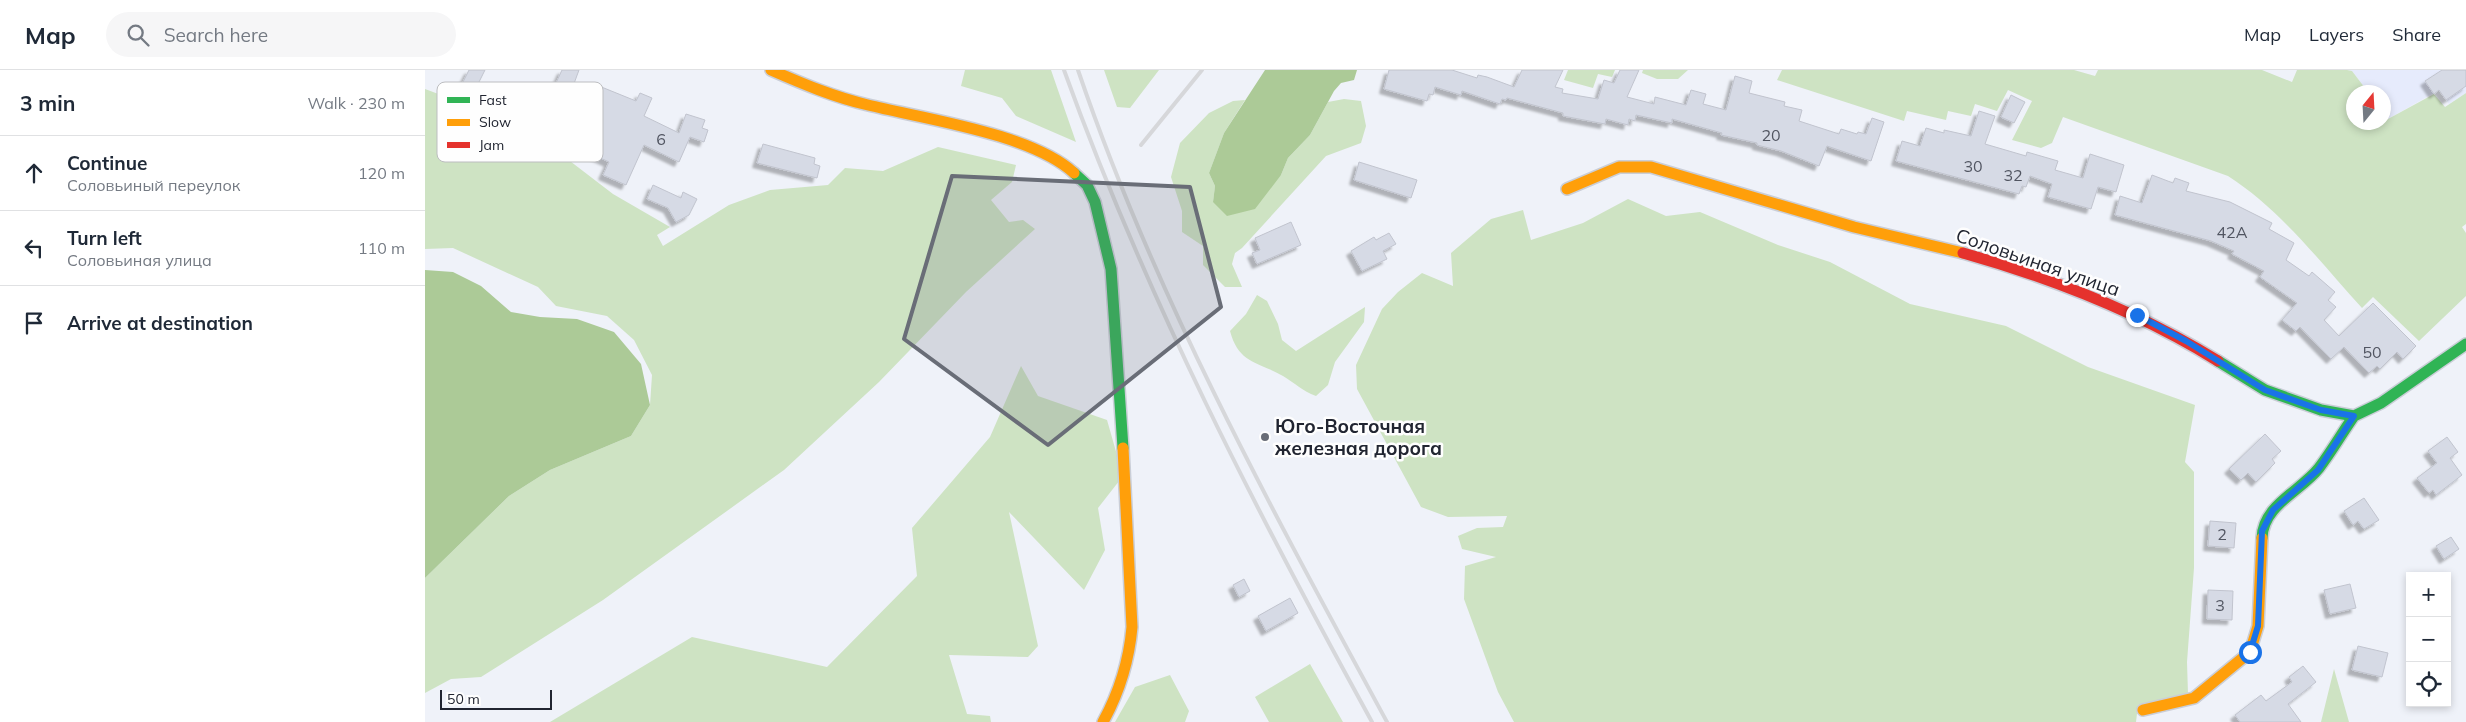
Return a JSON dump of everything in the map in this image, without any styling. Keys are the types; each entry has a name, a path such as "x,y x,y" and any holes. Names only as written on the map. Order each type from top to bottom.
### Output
{"street":[{"path":"771,70 841,98 1016,141 1055,159 1088,186 1102,224 1111,269 1133,611 1132,645 1126,672 1117,697 1103,722"},
{"name":"Соловьиная улица","path":"1567,189 1619,167 1651,167 1848,225 1922,242 1998,263 2137,315 2186,341 2265,390 2321,410 2354,416"},
{"path":"2143,710 2195,698 2250,652 2258,626 2262,531 2273,510 2318,470 2354,416 2381,403 2466,344"}],"highlighted area":[{"path":"952,176 1190,187 1221,307 1048,445 904,339"}],"shaded area":[{"path":"965,70 1051,70 1076,142 1016,116 1002,98 961,86"},
{"path":"1104,70 1159,70 1130,108 1117,107"},
{"path":"1265,70 1357,70 1354,80 1341,83 1334,91 1310,135 1288,158 1281,175 1255,209 1227,216 1213,202 1215,186 1209,173 1224,133"},
{"path":"1568,70 1615,70 1612,77 1598,74 1593,88 1564,80"},
{"path":"1643,70 1688,70 1678,79 1657,79 1642,73"},
{"path":"1782,70 2074,70 2095,76 2098,70 2262,70 2292,82 2297,70 2347,70 2352,71 2363,85 2346,85 2346,130 2391,130 2391,117 2434,94 2445,107 2466,93 2466,224 2462,227 2466,233 2466,296 2419,341 2373,297 2362,308 2283,221 2265,204 2228,176 2063,117 2052,143 2041,148 2012,140 2032,101 2008,90 1997,111 1975,104 1971,116 1948,111 1946,120 1907,111 1904,121 1777,80"},
{"path":"2347,70 2466,70 2466,93 2449,104 2439,90 2391,117 2391,85 2363,85 2352,71"},
{"path":"425,89 437,93 437,162 571,162 613,194 670,227 657,235 663,246 729,205 770,190 828,185 845,168 883,171 938,147 1016,165 1012,182 991,200 1009,222 1023,220 1035,229 966,292 879,382 784,470 603,600 481,677 451,679 425,693 425,578 509,496 550,470 631,436 650,405 652,375 634,340 607,316 556,306 538,287 453,248 425,249"},
{"path":"1344,99 1361,101 1366,126 1361,143 1326,156 1242,248 1235,253 1232,264 1242,287 1225,287 1203,265 1203,246 1182,232 1182,211 1171,177 1180,143 1209,113 1233,101 1245,100 1224,133 1209,173 1215,186 1213,202 1281,175 1288,158 1310,135 1328,102"},
{"path":"1628,199 1666,216 1700,212 1778,245 1830,262 1910,304 2006,326 2088,367 2195,405 2185,462 2194,472 2194,568 2187,662 2188,694 2138,705 2136,722 1514,722 1498,692 1464,599 1465,566 1496,557 1462,549 1458,536 1477,528 1503,527 1507,516 1448,517 1421,507 1357,389 1356,365 1382,309 1398,292 1422,273 1453,286 1451,253 1491,219 1523,210 1531,240 1583,223"},
{"path":"425,270 453,272 481,286 511,312 540,317 577,319 614,332 641,364 650,405 631,436 550,470 509,496 425,578"},
{"path":"1257,295 1267,301 1278,324 1282,340 1296,351 1365,307 1364,322 1335,362 1328,385 1316,396 1283,376 1250,360 1238,350 1230,331 1246,314"},
{"path":"1021,366 1038,396 1107,420 1123,476 1098,508 1105,550 1084,590 1009,512 1038,646 1028,657 949,655 967,714 990,716 991,722 550,722 692,637 827,667 917,576 912,528 990,437"},
{"path":"1310,664 1343,722 1269,722 1255,697"},
{"path":"2334,669 2349,722 2321,722"},
{"path":"1170,675 1189,711 1185,722 1115,722 1135,687"}],"building":[{"path":"469,70 485,70 479,82 463,82"},
{"path":"562,70 579,70 575,82 556,82"},
{"path":"1389,70 1452,70 1477,78 1478,75 1487,77 1514,87 1522,70 1563,70 1555,87 1563,89 1562,93 1598,99 1604,80 1614,83 1620,70 1639,70 1627,97 1654,104 1655,97 1686,105 1691,90 1706,94 1703,104 1726,110 1735,76 1752,81 1749,93 1785,102 1784,106 1802,110 1799,121 1839,134 1841,129 1857,134 1858,132 1866,134 1872,118 1884,122 1871,161 1827,146 1819,166 1781,151 1757,145 1757,143 1721,135 1722,133 1672,119 1672,123 1636,115 1635,121 1629,119 1628,125 1606,119 1605,124 1563,116 1563,113 1507,98 1506,100 1502,99 1500,104 1462,91 1461,95 1435,87 1433,95 1429,94 1427,101 1384,89"},
{"path":"2442,70 2466,70 2466,86 2446,100 2439,90 2434,94 2425,81"},
{"path":"603,88 636,101 640,93 652,98 644,116 679,133 686,114 705,120 702,128 708,130 704,142 690,137 679,162 644,145 626,185 603,175 609,162 603,159"},
{"path":"2011,95 2025,102 2014,123 2001,117"},
{"path":"1979,111 1995,116 1985,144 2026,156 2027,152 2058,161 2055,170 2083,178 2090,154 2124,165 2116,192 2098,187 2091,209 2048,197 2052,184 2030,176 2026,187 2022,186 2019,194 1896,161 1902,141 1920,146 1926,128 1944,133 1944,130 1971,136"},
{"path":"763,144 815,158 814,164 820,166 817,178 757,163"},
{"path":"1359,162 1417,180 1411,198 1354,180"},
{"path":"2152,175 2173,183 2175,178 2189,183 2186,191 2230,202 2272,223 2269,229 2294,243 2286,260 2309,276 2312,272 2335,292 2328,300 2336,307 2324,320 2339,336 2373,303 2416,346 2403,359 2397,352 2380,369 2377,366 2369,373 2344,347 2331,359 2300,327 2296,331 2282,320 2297,303 2260,277 2264,271 2232,254 2234,251 2211,241 2115,215 2120,196 2142,203"},
{"path":"653,185 681,198 683,192 697,199 689,215 676,222 668,208 647,199"},
{"path":"1291,222 1301,245 1257,264 1252,253 1260,250 1255,238"},
{"path":"1389,233 1396,244 1383,251 1387,259 1362,271 1351,251 1374,237 1376,240"},
{"path":"2265,434 2281,451 2272,459 2275,463 2256,482 2248,473 2241,480 2229,469"},
{"path":"2447,437 2458,452 2450,458 2462,475 2436,495 2433,490 2429,493 2417,478 2437,463 2428,451"},
{"path":"2364,498 2379,520 2364,529 2358,521 2353,525 2344,511"},
{"path":"2210,521 2236,523 2234,548 2208,546"},
{"path":"2451,537 2459,549 2444,559 2436,546"},
{"path":"1244,579 1250,591 1239,597 1233,585"},
{"path":"2350,584 2356,608 2330,614 2324,590"},
{"path":"2208,590 2233,591 2232,620 2207,619"},
{"path":"1290,598 1298,613 1266,631 1258,616"},
{"path":"2358,646 2388,653 2382,677 2352,670"},
{"path":"2303,666 2316,682 2288,704 2301,722 2240,722 2235,715 2261,695 2266,701 2292,682 2289,677"}],"railway":[{"path":"1064,70 1130,238 1205,402 1286,563 1372,722"},
{"path":"1078,70 1109,155 1143,239 1180,321 1259,483 1387,722"},
{"path":"1141,145 1202,70"}],"traffic: fast":[{"path":"1074,173 1087,185 1095,202 1111,269 1123,448"},
{"path":"2218,361 2265,390 2321,410 2354,416 2381,403 2466,344"},
{"path":"2262,538 2264,526 2269,516 2284,499 2319,468 2354,416"}],"traffic: slow":[{"path":"771,70 819,90 855,102 947,122 1005,138 1055,159 1074,173"},
{"path":"1567,189 1619,167 1651,167 1854,227 1963,253"},
{"path":"1103,722 1123,676 1129,652 1132,627 1123,448"},
{"path":"2143,710 2194,698 2250,652 2258,626 2262,538"}],"traffic: jam":[{"path":"1963,253 2062,285 2094,298 2157,327 2218,361"}],"place":[{"name":"Юго-Восточная железная дорога","path":"1265,437"}],"route":[{"path":"2137,315 2186,341 2265,390 2321,410 2354,416 2318,470 2273,510 2262,531 2258,626 2250,652"}]}
